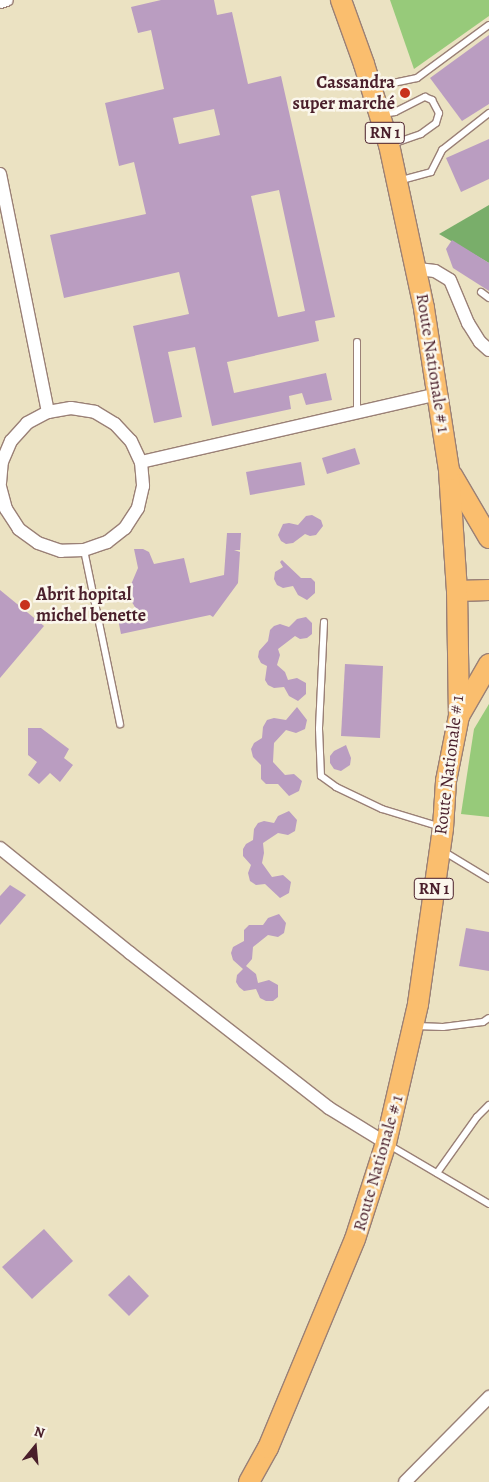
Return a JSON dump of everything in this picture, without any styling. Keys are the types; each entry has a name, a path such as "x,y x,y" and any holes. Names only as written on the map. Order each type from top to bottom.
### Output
{"main road":[{"name":"Route Nationale # 1","path":"250,1482 268,1448 355,1239 397,1103 418,1004 443,828 446,781 459,716 457,591 450,470 418,269 389,145 372,88 341,0"},
{"path":"450,470 489,538"},
{"path":"457,591 489,590"},
{"path":"459,716 489,664"}],"street":[{"path":"0,2 7,0"},
{"path":"0,174 48,412"},
{"path":"418,269 436,271 450,280 468,323 480,342 489,350"},
{"path":"141,462 438,394"},
{"path":"0,482 2,462 11,441 27,423 48,412 71,408 94,412 102,416 115,424 131,441 141,462 143,486 138,508 125,528 119,533 107,542 84,550 61,551 38,543 19,529 6,509 0,487"},
{"path":"0,848 130,953 329,1108 386,1143"},
{"path":"405,1482 489,1397"}],"lane":[{"path":"372,88 417,78 489,25"},
{"path":"379,115 395,112 425,97 432,100 439,113 436,123 421,134 389,145"},
{"path":"397,182 432,172 442,150 489,113"},
{"path":"481,292 489,298"},
{"path":"357,342 358,413"},
{"path":"84,550 120,724"},
{"path":"324,622 319,729 321,776 336,787 382,809 443,828"},
{"path":"439,849 489,878"},
{"path":"412,1026 443,1027 483,1022 489,1018"},
{"path":"437,1173 476,1116 489,1105"},
{"path":"386,1143 489,1204"}],"green space":[{"path":"390,0 489,0 489,16 414,69"},
{"path":"489,205 489,263 439,234"},
{"path":"489,704 489,817 461,814 474,729"}],"building":[{"path":"161,0 214,0 217,15 232,12 248,84 281,76 335,317 315,321 319,341 227,362 234,393 326,373 332,400 306,405 302,393 289,396 291,409 212,426 195,347 168,352 182,417 154,423 133,326 189,314 179,272 64,298 50,235 146,214 134,162 119,166 105,103 164,89 151,30 138,33 131,7","holes":["214,109 220,135 179,144 173,118","279,190 305,311 278,317 251,196"]},
{"path":"489,35 489,104 462,121 430,78"},
{"path":"489,139 489,179 461,192 446,158"},
{"path":"452,240 489,263 489,291 453,268 446,249"},
{"path":"355,448 360,464 327,474 322,458"},
{"path":"301,462 305,485 250,495 246,472"},
{"path":"312,515 321,520 323,526 316,535 310,536 305,534 293,543 286,544 281,541 278,535 283,524 298,525 306,516"},
{"path":"227,533 241,533 240,550 234,550 240,552 238,583 213,617 210,615 121,634 118,619 138,612 127,594 138,568 134,549 143,549 149,552 154,564 184,558 190,583 224,575"},
{"path":"282,560 301,578 311,578 315,582 315,593 307,600 298,595 293,586 283,588 277,585 274,579 275,572 283,567 280,562"},
{"path":"0,590 44,626 0,678"},
{"path":"306,617 312,623 312,634 307,638 300,639 295,636 278,649 280,655 277,665 285,672 288,680 297,678 306,683 306,694 298,701 289,696 284,687 274,688 268,685 265,680 267,666 261,663 258,657 259,651 268,641 270,630 274,626 280,624 289,627 297,619"},
{"path":"345,664 383,666 380,738 341,736"},
{"path":"297,707 307,720 305,729 296,733 286,730 274,743 273,762 285,775 294,774 302,781 299,791 289,796 278,784 266,784 261,779 261,765 253,757 251,749 254,743 262,738 263,727 267,720 274,718 286,720"},
{"path":"28,728 41,728 69,749 64,758 73,765 60,782 50,773 39,784 28,775 37,762 28,755"},
{"path":"346,745 351,758 350,765 341,771 334,769 330,763 330,756 334,751"},
{"path":"289,811 297,820 295,831 288,835 278,833 263,843 262,863 272,877 283,875 291,882 289,893 280,898 265,884 256,885 250,881 248,873 251,865 243,856 243,849 246,844 253,840 254,829 258,823 264,821 274,823 278,816"},
{"path":"10,885 26,895 0,925 0,896"},
{"path":"279,914 286,923 284,933 278,937 268,935 253,947 252,959 246,966 256,974 258,983 269,980 278,985 278,997 273,1001 266,1001 260,998 256,989 244,991 239,987 236,982 237,975 243,969 233,960 231,953 233,947 244,941 244,930 249,925 263,925 268,918"},
{"path":"466,928 489,932 489,971 459,966"},
{"path":"44,1229 73,1261 32,1299 2,1267"},
{"path":"129,1275 149,1296 129,1316 108,1295"}],"place":[{"name":"Cassandra super marché","path":"405,93"},
{"name":"Abrit hopital michel benette","path":"25,605"}]}
